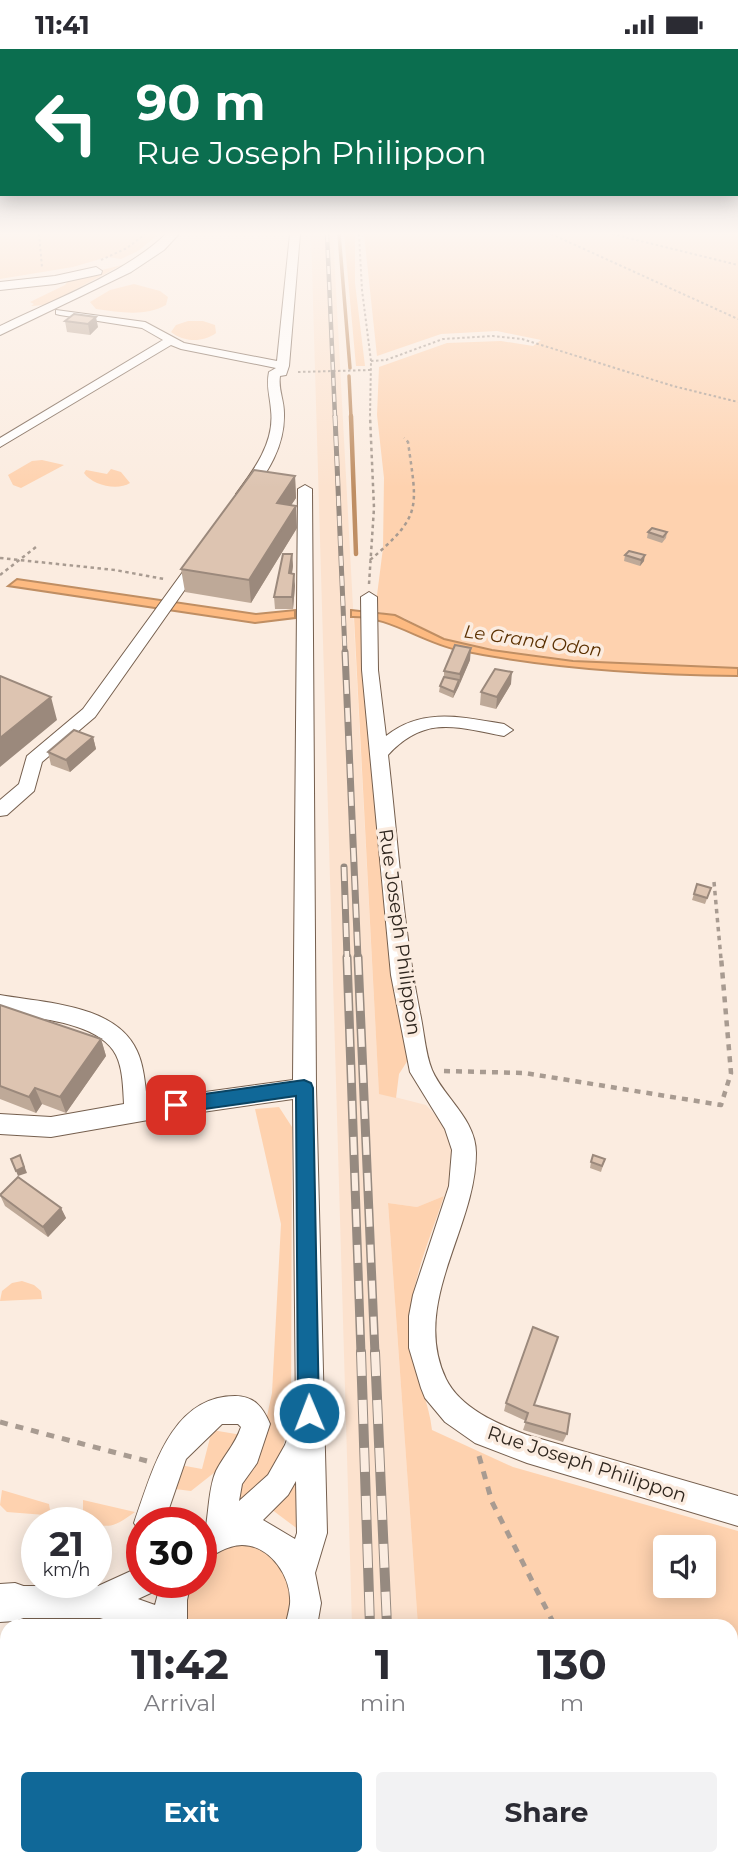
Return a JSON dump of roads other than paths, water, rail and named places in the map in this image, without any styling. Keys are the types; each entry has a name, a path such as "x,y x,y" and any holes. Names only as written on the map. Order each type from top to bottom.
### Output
{"main road":[{"path":"0,331 25,319"},
{"path":"0,339 45,319"}],"street":[{"path":"107,319 145,324 181,346 282,369"},
{"path":"282,369 287,319"},
{"path":"0,443 171,340"},
{"path":"233,507 262,471 276,434 278,411 272,387 275,372 282,369"},
{"path":"300,1572 312,1533 304,1088 305,489"},
{"path":"0,810 28,787 33,760 89,713 205,551"},
{"name":"Rue Joseph Philippon","path":"368,608 370,670 402,975 421,1072 456,1125 464,1150 461,1186 426,1295 422,1316 423,1348 435,1388 455,1412 485,1433 527,1449 738,1511"},
{"path":"379,754 392,737 418,723 434,719 504,730"},
{"path":"0,1004 91,1022 114,1034 127,1053 137,1112"},
{"path":"0,1124 24,1130 61,1128 137,1112 304,1088"},
{"path":"155,1507 175,1450 196,1427 217,1410 245,1410 256,1424 247,1453 228,1478 217,1537"},
{"path":"217,1537 278,1485 297,1451 309,1413"},
{"path":"217,1537 252,1531 272,1538 289,1552 300,1572 305,1596 302,1619"},
{"path":"100,1602 126,1589"},
{"path":"171,1619 172,1598"},
{"path":"5,1602 100,1602 150,1619"}],"waterway":[{"path":"346,319 350,368"},
{"path":"349,376 351,417"},
{"path":"351,416 356,554"}],"railway":[{"path":"331,319 335,417"},
{"path":"335,416 345,653"},
{"path":"345,652 358,959"},
{"path":"344,867 347,959"},
{"path":"347,957 361,1354"},
{"path":"358,957 375,1354"},
{"path":"361,1352 370,1619"},
{"path":"375,1352 387,1619"}],"water label":[{"name":"Le Grand Odon","path":"533,641"}]}
